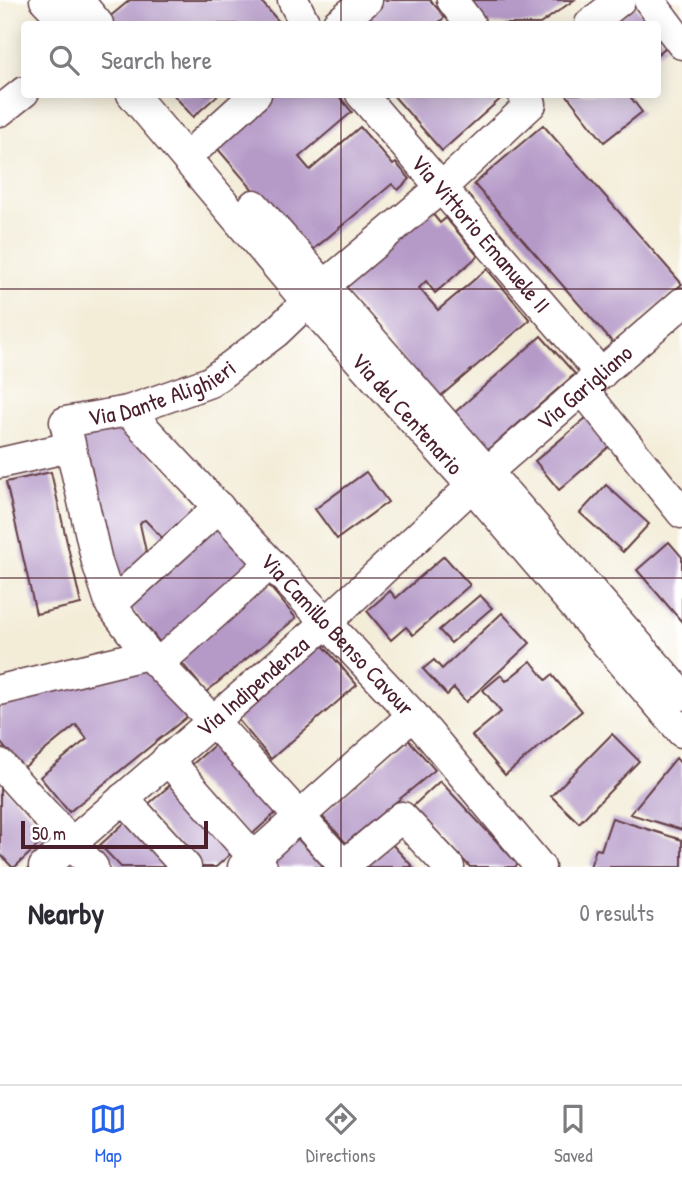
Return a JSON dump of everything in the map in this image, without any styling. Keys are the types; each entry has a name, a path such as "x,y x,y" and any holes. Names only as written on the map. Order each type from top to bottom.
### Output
{"street":[{"path":"45,0 65,21"},
{"path":"78,0 96,21"},
{"path":"293,0 304,21"},
{"path":"341,21 368,0"},
{"path":"452,0 468,21"},
{"path":"594,21 620,0"},
{"path":"649,0 682,44"},
{"path":"0,111 21,94"},
{"name":"Via del Centenario","path":"136,98 316,294 479,479 682,695"},
{"name":"Via del Centenario","path":"161,98 201,144 316,294"},
{"path":"201,144 252,98"},
{"name":"Via Vittorio Emanuele II","path":"364,98 442,187 592,382 682,513"},
{"name":"Via Dante Alighieri","path":"0,463 70,447 65,422 128,411 210,382 276,332 316,294 442,187 527,99"},
{"name":"Via Garigliano","path":"479,479 682,303"},
{"name":"Via Camillo Benso Cavour","path":"128,411 413,715 540,867"},
{"path":"70,447 97,562 111,605 153,659 344,866 402,817 449,867"},
{"name":"Via del Centenario","path":"479,479 682,732"},
{"name":"Via Indipendenza","path":"44,867 326,623 479,479"},
{"path":"111,605 219,508"},
{"path":"0,690 153,659 271,563"},
{"path":"167,759 253,864 299,816 413,715"},
{"path":"0,764 93,867"},
{"path":"123,798 186,867"}],"building":[{"path":"130,0 260,0 278,21 111,21 108,18"},
{"path":"380,0 430,0 445,17 440,21 356,21"},
{"path":"461,0 574,0 544,21 476,21"},
{"path":"635,6 647,21 616,21"},
{"path":"661,38 667,46 661,51"},
{"path":"176,98 214,98 193,117"},
{"path":"261,98 340,98 352,112 299,157 310,170 360,127 393,165 396,163 410,179 398,190 392,184 308,254 211,141"},
{"path":"396,98 502,98 442,151"},
{"path":"569,98 631,98 642,112 604,142"},
{"path":"543,125 682,284 613,343 474,184"},
{"path":"431,212 440,223 446,218 478,256 435,293 426,281 419,288 438,310 487,269 530,320 436,400 340,286"},
{"path":"541,336 575,374 487,451 454,413"},
{"path":"586,418 610,446 559,490 535,461"},
{"path":"123,423 200,511 167,543 145,520 142,521 140,524 147,556 110,585 78,430"},
{"path":"51,472 81,604 36,614 6,482"},
{"path":"366,472 388,502 337,539 315,509"},
{"path":"606,485 649,524 623,552 580,513"},
{"path":"224,521 260,566 162,645 125,600"},
{"path":"669,542 682,557 682,622 637,570"},
{"path":"444,556 470,585 413,635 406,627 391,640 367,611 390,591 396,598"},
{"path":"266,582 296,618 206,692 176,656"},
{"path":"480,595 492,608 451,643 439,630"},
{"path":"502,613 530,643 466,702 454,688 447,695 423,669 434,660 442,669"},
{"path":"321,643 357,685 271,759 235,716"},
{"path":"531,661 546,680 552,675 582,711 505,775 472,736 501,712 483,690 501,675 506,681"},
{"path":"150,668 188,716 69,812 40,777 87,739 76,725 22,769 0,742 0,697"},
{"path":"612,734 639,761 579,823 551,796"},
{"path":"409,740 435,770 346,843 321,815"},
{"path":"219,741 280,809 249,837 187,769"},
{"path":"676,758 682,765 682,830 630,814"},
{"path":"176,780 237,848 216,867 199,867 145,807"},
{"path":"440,781 518,864 515,867 470,867 413,806"},
{"path":"0,784 50,834 15,867 0,854"},
{"path":"131,817 176,867 121,867 100,845"},
{"path":"612,818 682,840 682,867 590,867 596,849 601,850"},
{"path":"297,838 324,867 273,867 269,863"},
{"path":"390,842 413,867 362,867"}]}
